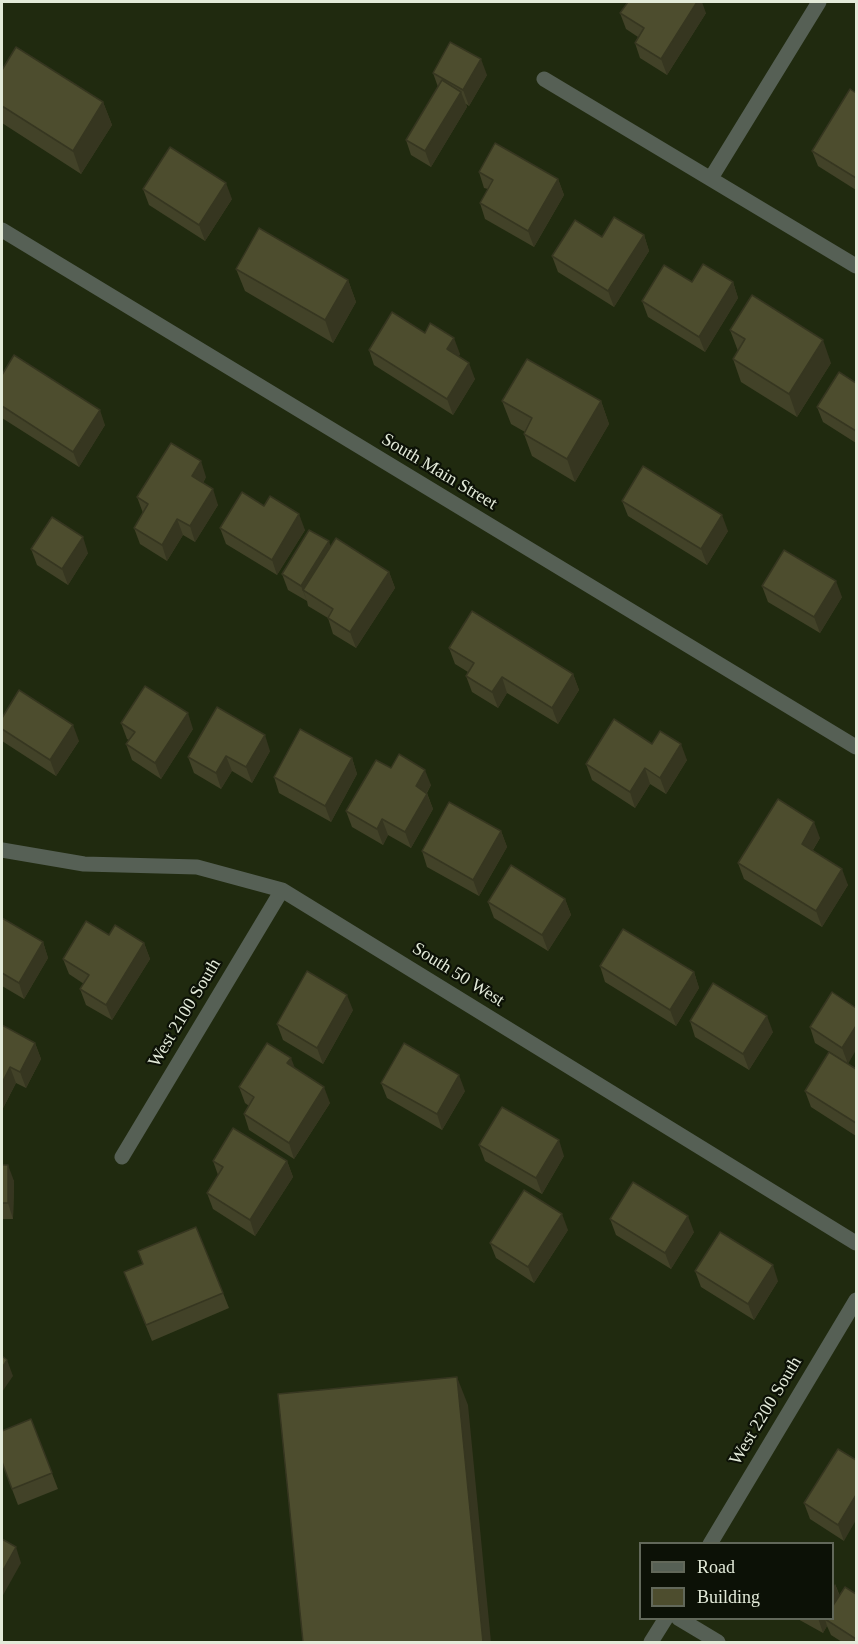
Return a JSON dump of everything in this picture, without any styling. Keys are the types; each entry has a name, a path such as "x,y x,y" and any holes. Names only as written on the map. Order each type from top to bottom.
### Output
{"street":[{"path":"711,178 819,2"},
{"path":"544,79 856,266"},
{"name":"South Main Street","path":"2,230 856,747"},
{"name":"South 50 West","path":"2,850 84,864 197,867 282,890 856,1243"},
{"name":"West 2100 South","path":"122,1157 282,890"},
{"name":"West 2200 South","path":"711,1542 856,1300"},
{"path":"651,1642 665,1620"},
{"path":"681,1620 718,1642"}],"building":[{"path":"628,2 697,2 661,59 635,43 644,28 620,13"},
{"path":"450,42 481,59 463,90 433,73"},
{"path":"16,47 103,102 73,151 2,106 2,70"},
{"path":"442,80 461,92 425,151 406,140"},
{"path":"850,89 856,93 856,178 812,151"},
{"path":"495,143 558,179 528,231 480,203 493,180 479,172"},
{"path":"170,147 226,183 199,225 143,189"},
{"path":"614,217 644,235 608,291 552,256 575,220 602,237"},
{"path":"259,228 348,280 325,320 236,269"},
{"path":"703,264 733,282 699,337 642,301 664,265 692,282"},
{"path":"752,295 823,340 789,394 733,359 745,339 730,330"},
{"path":"392,312 425,333 430,323 454,338 447,349 469,363 447,399 369,350"},
{"path":"14,355 100,410 73,452 2,406 2,375"},
{"path":"527,359 601,401 567,459 524,434 532,418 502,401"},
{"path":"839,372 856,383 856,431 817,407"},
{"path":"171,443 201,461 192,476 213,489 190,526 177,519 162,545 134,528 148,504 137,497"},
{"path":"643,466 722,515 701,549 622,501"},
{"path":"242,492 264,506 270,496 299,514 272,560 220,528"},
{"path":"52,517 83,537 62,569 31,549"},
{"path":"309,530 329,541 301,586 282,574"},
{"path":"336,538 389,572 350,632 328,618 333,609 303,590"},
{"path":"784,550 836,581 814,617 762,586"},
{"path":"472,611 573,674 552,708 502,677 492,692 466,676 474,663 449,648"},
{"path":"145,686 188,713 155,763 126,744 135,732 121,723"},
{"path":"19,690 73,725 50,760 2,729 2,718"},
{"path":"217,707 265,735 246,767 226,756 216,773 188,757"},
{"path":"614,719 652,744 660,731 681,744 660,778 645,768 630,792 586,764"},
{"path":"300,729 352,758 325,806 274,777"},
{"path":"399,754 425,770 416,786 427,794 405,832 382,819 377,829 346,811 376,760 391,768"},
{"path":"778,799 814,822 802,844 842,869 816,911 738,863"},
{"path":"449,802 501,831 473,880 422,851"},
{"path":"511,865 565,899 542,935 488,902"},
{"path":"2,918 43,942 19,983 2,973"},
{"path":"86,921 109,935 115,925 144,943 106,1005 80,989 89,975 63,959"},
{"path":"623,929 694,972 670,1010 600,966"},
{"path":"307,971 347,995 317,1048 277,1024"},
{"path":"713,983 767,1016 743,1054 690,1021"},
{"path":"832,992 856,1008 856,1026 842,1048 810,1027"},
{"path":"2,1025 35,1043 20,1072 10,1067 2,1083"},
{"path":"267,1043 291,1058 287,1063 324,1087 289,1143 244,1114 254,1097 239,1087"},
{"path":"404,1043 459,1075 437,1114 381,1083"},
{"path":"829,1052 856,1069 856,1123 805,1091"},
{"path":"502,1107 559,1140 536,1178 479,1145"},
{"path":"233,1128 287,1161 250,1220 207,1193 223,1167 213,1161"},
{"path":"2,1165 8,1165 8,1203 2,1203"},
{"path":"633,1182 688,1216 665,1253 610,1219"},
{"path":"524,1190 562,1214 528,1267 490,1243"},
{"path":"196,1227 223,1293 146,1325 124,1272 143,1264 138,1251"},
{"path":"720,1232 773,1265 748,1304 695,1271"},
{"path":"2,1356 7,1360 2,1368"},
{"path":"457,1377 483,1642 303,1642 278,1394"},
{"path":"31,1419 52,1473 12,1489 2,1462 2,1431"},
{"path":"838,1449 856,1460 856,1495 838,1525 804,1503"},
{"path":"2,1539 16,1547 2,1572"},
{"path":"845,1587 856,1594 856,1639 827,1620 834,1620 834,1604"}]}
